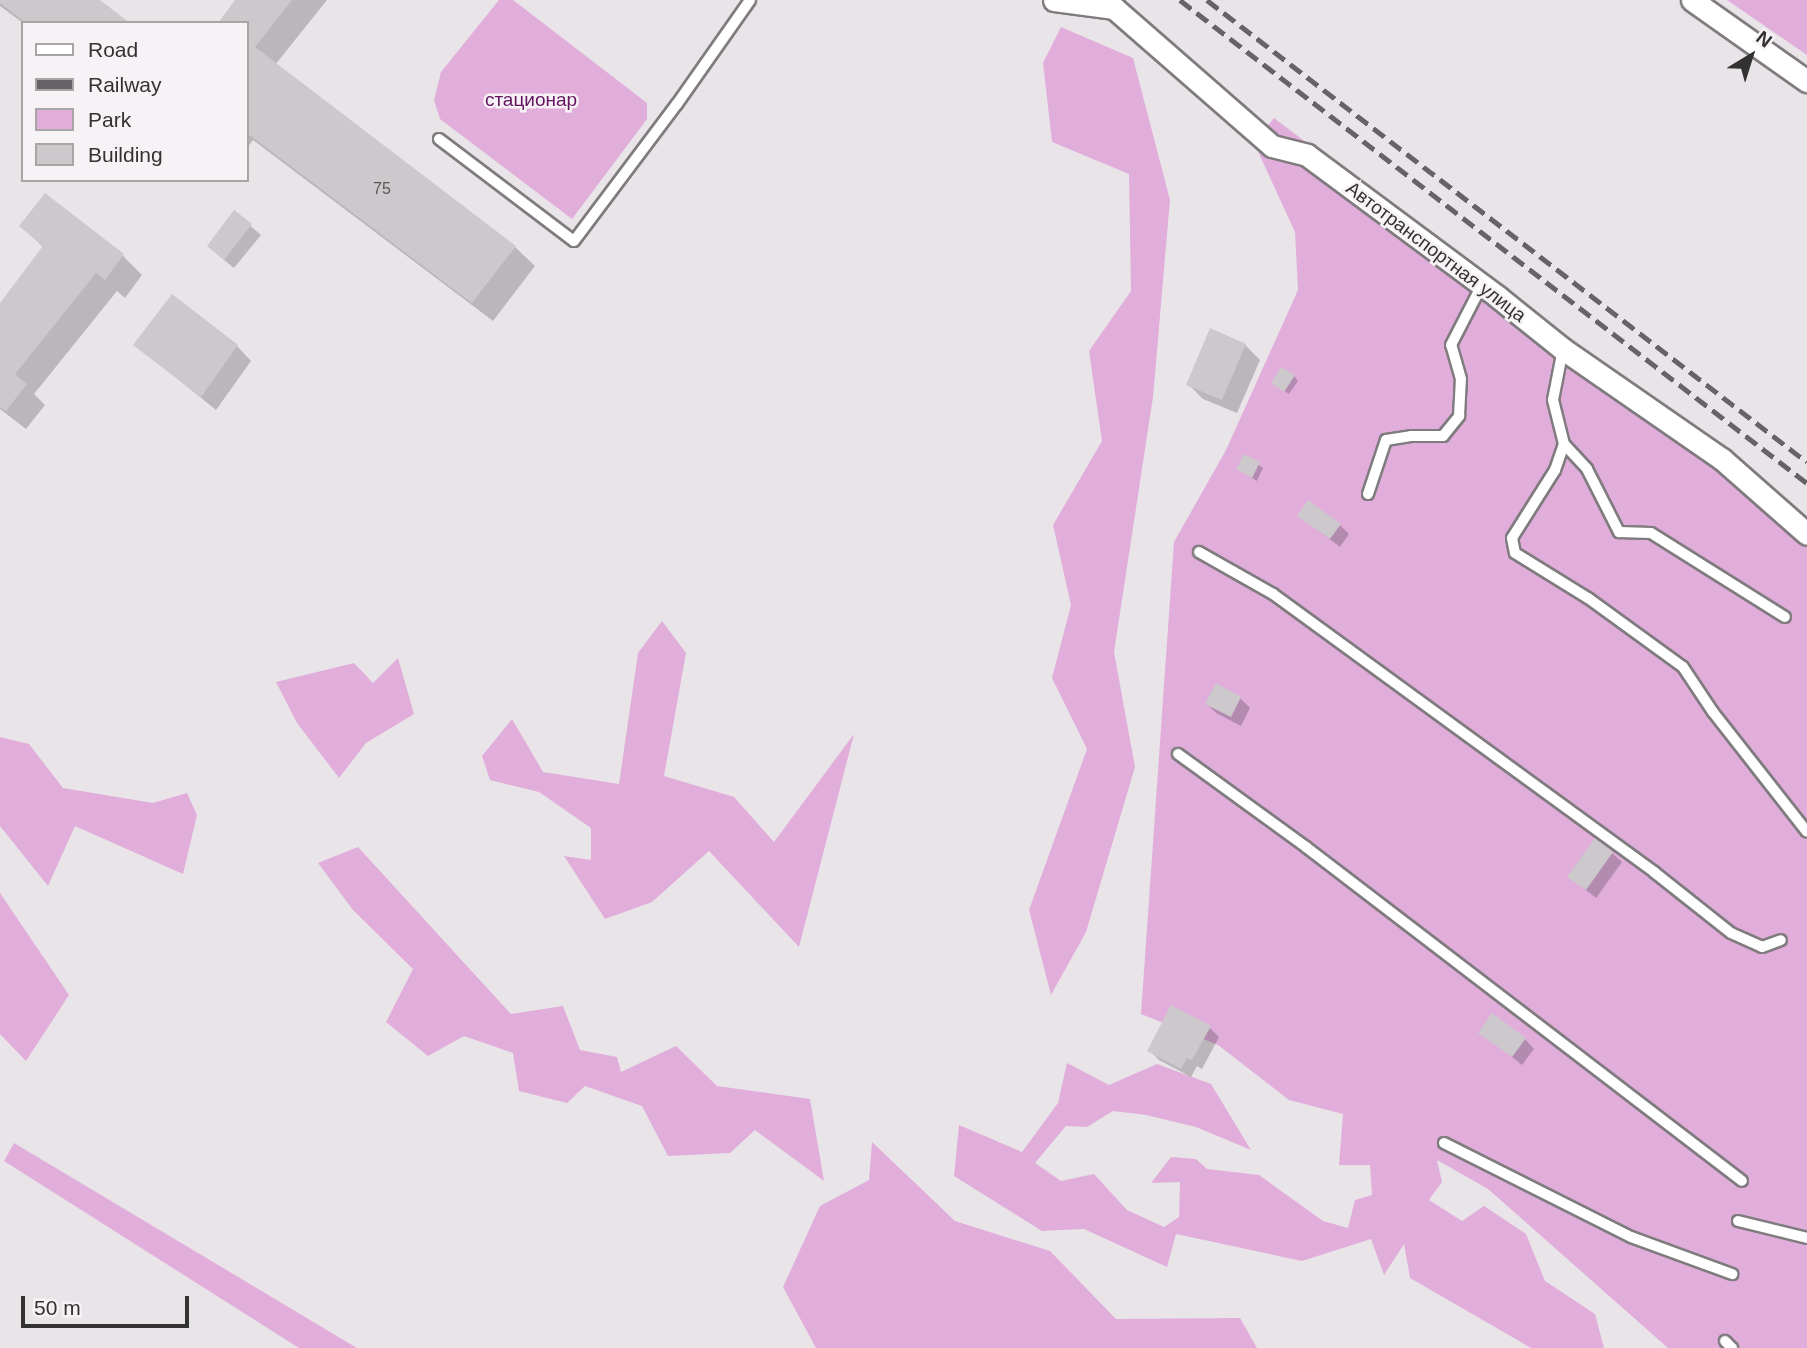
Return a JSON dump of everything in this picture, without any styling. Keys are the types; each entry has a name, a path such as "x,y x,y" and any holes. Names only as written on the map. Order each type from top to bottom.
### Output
{"street":[{"name":"Автотранспортная улица","path":"1054,0 1114,8 1272,146 1307,155 1563,349 1722,459 1807,534"},
{"path":"1692,0 1807,81"}],"lane":[{"path":"439,139 574,241 677,104 750,0"},
{"path":"1368,494 1386,440 1411,436 1443,436 1458,416 1461,379 1451,345 1482,285"},
{"path":"1563,349 1553,400 1564,444 1587,468 1619,532 1651,533 1785,617"},
{"path":"1564,444 1555,470 1512,538 1515,553 1588,598 1683,667 1713,712 1807,832"},
{"path":"1199,552 1273,594 1654,872 1731,933 1762,947 1781,940"},
{"path":"1178,754 1317,856 1742,1181"},
{"path":"1444,1143 1574,1211 1631,1237 1732,1274"},
{"path":"1738,1221 1807,1238"}],"green space":[{"name":"стационар","path":"499,0 513,0 647,103 647,119 572,219 440,119 434,100 441,72"},
{"path":"1727,0 1807,0 1807,55"},
{"path":"1061,27 1133,58 1170,200 1153,397 1114,652 1135,767 1086,932 1051,995 1029,910 1087,749 1052,678 1071,605 1053,525 1102,441 1089,351 1131,291 1129,174 1052,142 1043,63"},
{"path":"1274,118 1807,523 1807,1348 1668,1348 1488,1189 1437,1160 1442,1182 1429,1200 1462,1221 1484,1206 1526,1234 1545,1281 1595,1314 1604,1348 1531,1348 1410,1278 1404,1244 1384,1275 1371,1239 1302,1261 1176,1234 1167,1267 1084,1229 1042,1231 954,1176 959,1125 1022,1152 1058,1103 1067,1063 1109,1085 1157,1064 1211,1084 1251,1150 1196,1127 1146,1115 1113,1111 1087,1127 1066,1126 1035,1163 1061,1181 1094,1174 1127,1210 1164,1227 1179,1217 1180,1182 1151,1183 1171,1157 1196,1159 1207,1169 1259,1175 1323,1221 1348,1228 1355,1200 1372,1195 1370,1165 1339,1165 1343,1114 1289,1100 1218,1045 1141,1014 1174,542 1226,450 1298,290 1295,232 1254,143"},
{"path":"662,621 686,653 664,776 734,797 774,842 854,734 799,947 709,851 652,902 605,919 564,856 591,860 591,828 539,792 490,780 482,756 512,719 543,772 619,784 638,653"},
{"path":"398,658 414,714 366,743 339,778 297,723 276,682 354,663 373,683"},
{"path":"0,737 29,744 63,788 153,803 187,793 197,815 183,874 75,826 48,886 0,826"},
{"path":"358,847 511,1014 563,1006 580,1050 617,1057 621,1072 676,1046 717,1086 810,1099 824,1181 755,1130 730,1153 668,1156 642,1106 585,1086 567,1103 519,1091 513,1053 464,1036 428,1056 386,1022 413,969 353,910 318,863"},
{"path":"0,893 69,995 26,1061 0,1034"},
{"path":"872,1142 955,1221 1050,1251 1116,1319 1240,1318 1257,1348 816,1348 783,1287 820,1206 869,1180"},
{"path":"14,1143 357,1348 299,1348 4,1161"}],"building":[{"path":"0,0 100,0 127,21 23,21 0,3"},
{"path":"235,0 292,0 255,47 516,246 472,303 248,134 248,21 219,21"},
{"path":"45,193 124,254 105,280 96,273 15,374 27,384 6,411 0,407 0,303 43,246 19,226"},
{"path":"234,210 252,224 224,260 207,246"},
{"path":"172,294 238,345 201,397 133,345"},
{"path":"1210,328 1246,344 1222,400 1186,385"},
{"path":"1281,367 1295,375 1284,392 1271,383"},
{"path":"1244,454 1260,462 1252,478 1236,469"},
{"path":"1308,500 1341,524 1330,539 1297,516"},
{"path":"1216,683 1241,697 1231,717 1205,704"},
{"path":"1595,838 1613,852 1586,890 1567,877"},
{"path":"1171,1005 1211,1026 1192,1060 1187,1058 1181,1069 1147,1051"},
{"path":"1492,1013 1526,1038 1512,1057 1478,1033"}],"railway":[{"path":"1180,0 1807,483"},
{"path":"1207,0 1807,462"}]}
